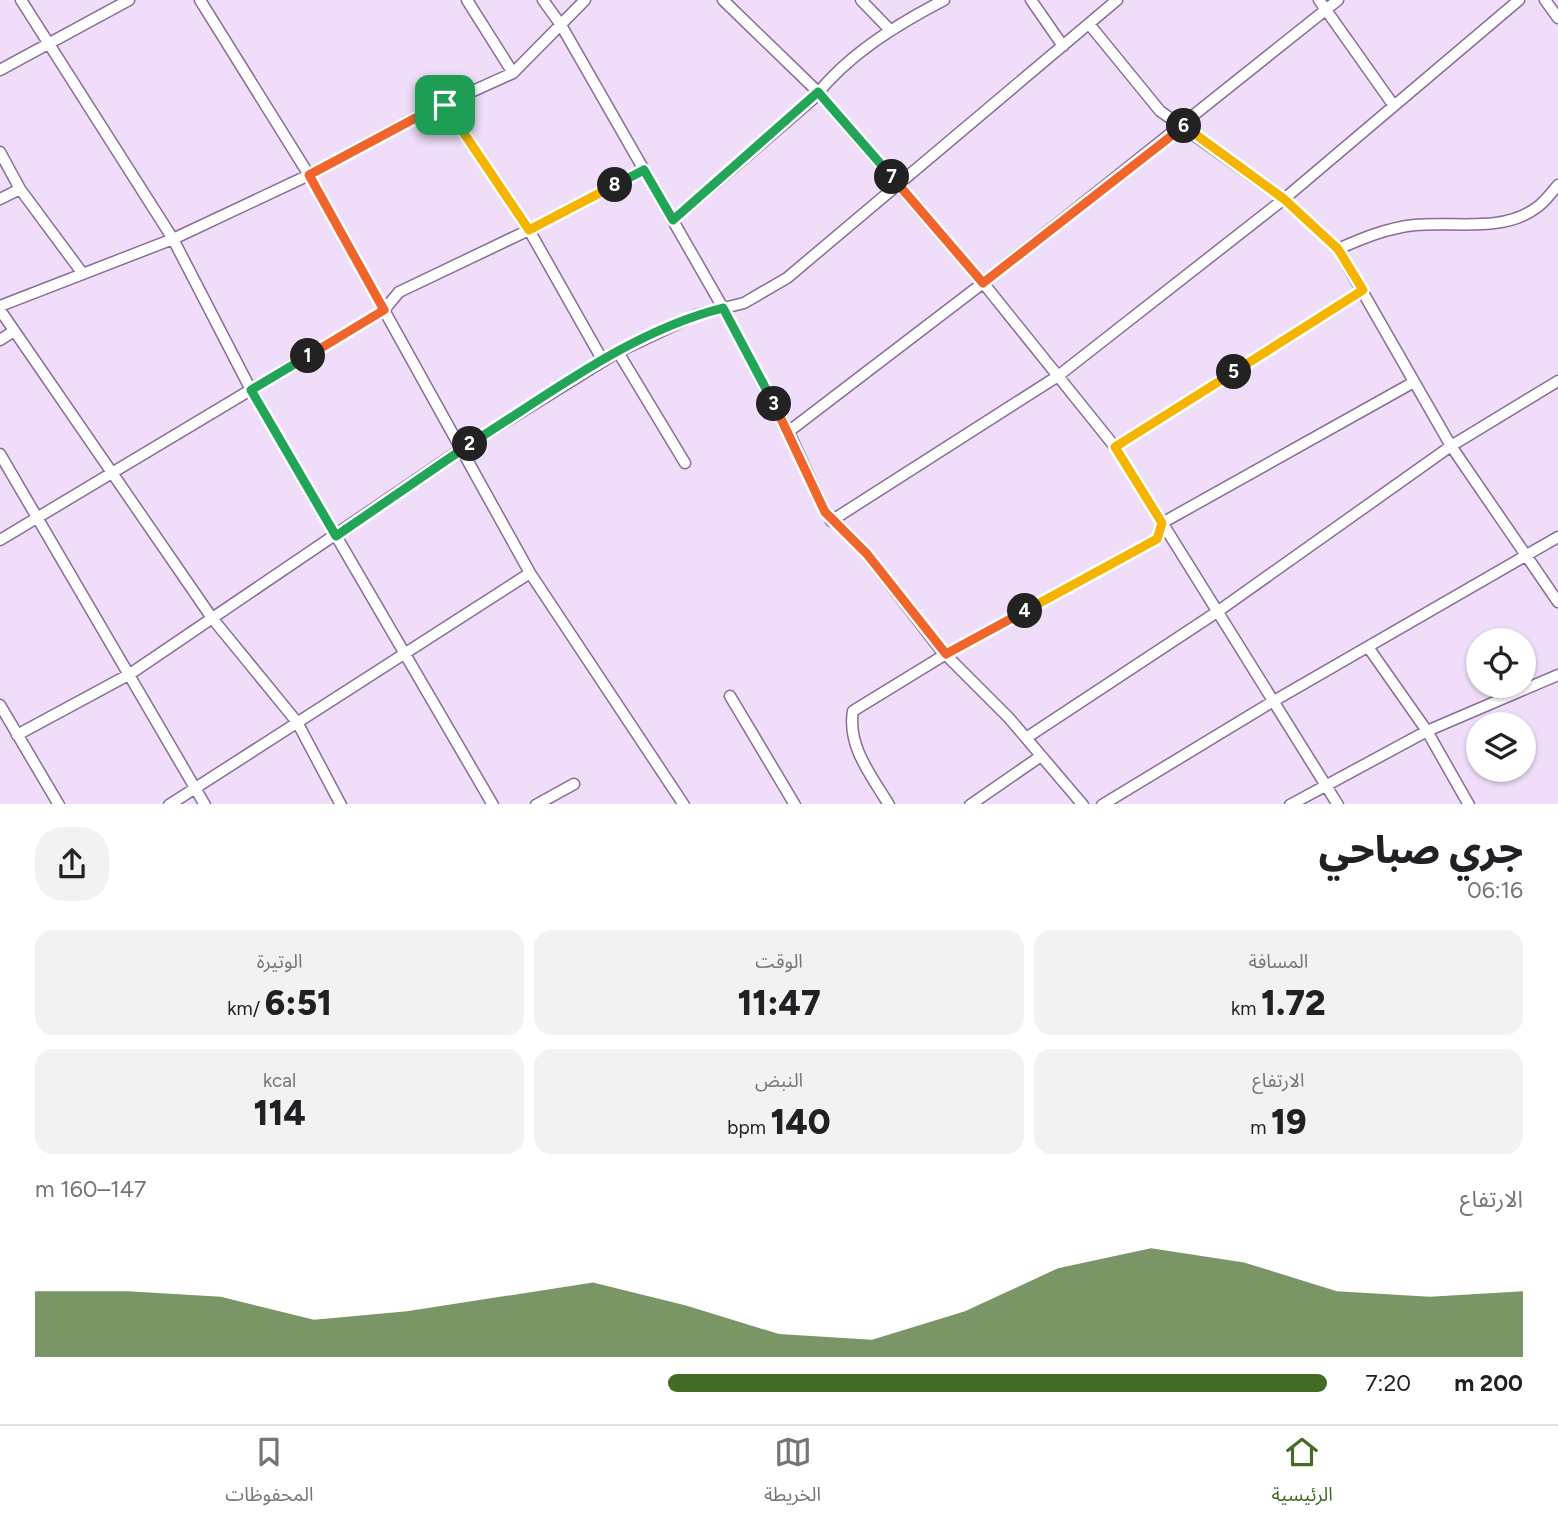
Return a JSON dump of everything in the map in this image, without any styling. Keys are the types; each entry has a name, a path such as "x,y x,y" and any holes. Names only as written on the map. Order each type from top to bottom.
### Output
{"street":[{"path":"21,0 173,239 251,390 493,804"},
{"path":"0,70 128,0"},
{"path":"200,0 309,175 530,573 684,804"},
{"path":"467,0 513,74"},
{"path":"543,0 561,25 723,308 831,521 867,554 946,654 1026,738 1083,804"},
{"path":"341,804 297,722 212,618 0,308 173,239 309,175 421,115 513,74 586,0"},
{"path":"723,0 818,92 983,283 1115,447 1338,804"},
{"path":"861,0 890,30"},
{"path":"673,220 818,92 827,80 890,30 944,0"},
{"path":"1031,0 1063,46"},
{"path":"18,735 130,674 460,450 618,352 696,315 744,303 787,278 1117,0"},
{"path":"788,432 983,283 1182,124 1323,5 1338,0"},
{"path":"831,521 1058,376 1284,199 1519,0"},
{"path":"1545,0 1558,18"},
{"path":"1323,5 1394,106"},
{"path":"1089,24 1160,110 1284,199 1338,249 1451,446 1529,556 1558,602"},
{"path":"445,105 529,230 603,361"},
{"path":"0,152 20,189 83,274"},
{"path":"0,540 384,310 399,292 529,230 644,170"},
{"path":"1338,249 1371,234 1415,225 1462,225 1508,220 1535,209 1558,185"},
{"path":"0,199 20,189"},
{"path":"1115,447 1363,290"},
{"path":"0,340 14,331"},
{"path":"618,352 685,463"},
{"path":"1026,738 1217,612 1451,446 1558,381"},
{"path":"888,804 856,749 850,730 853,711 946,654 1157,539 1162,523 1414,382"},
{"path":"0,454 205,804"},
{"path":"1102,804 1272,702 1558,537"},
{"path":"169,804 530,573"},
{"path":"1368,647 1427,731 1469,804"},
{"path":"1290,804 1427,731 1558,675"},
{"path":"730,696 795,804"},
{"path":"0,705 59,804"},
{"path":"970,804 1041,756"},
{"path":"536,804 574,784"}],"route":[{"path":"818,92 983,283 1182,124 1284,199 1338,249 1363,290 1115,447 1162,523 1157,539 946,654 867,554 831,521 825,512 792,439 723,308 696,315 618,352 460,450 336,536 251,390 384,310 309,175 445,105 529,230 644,170 673,220 818,92"}]}
